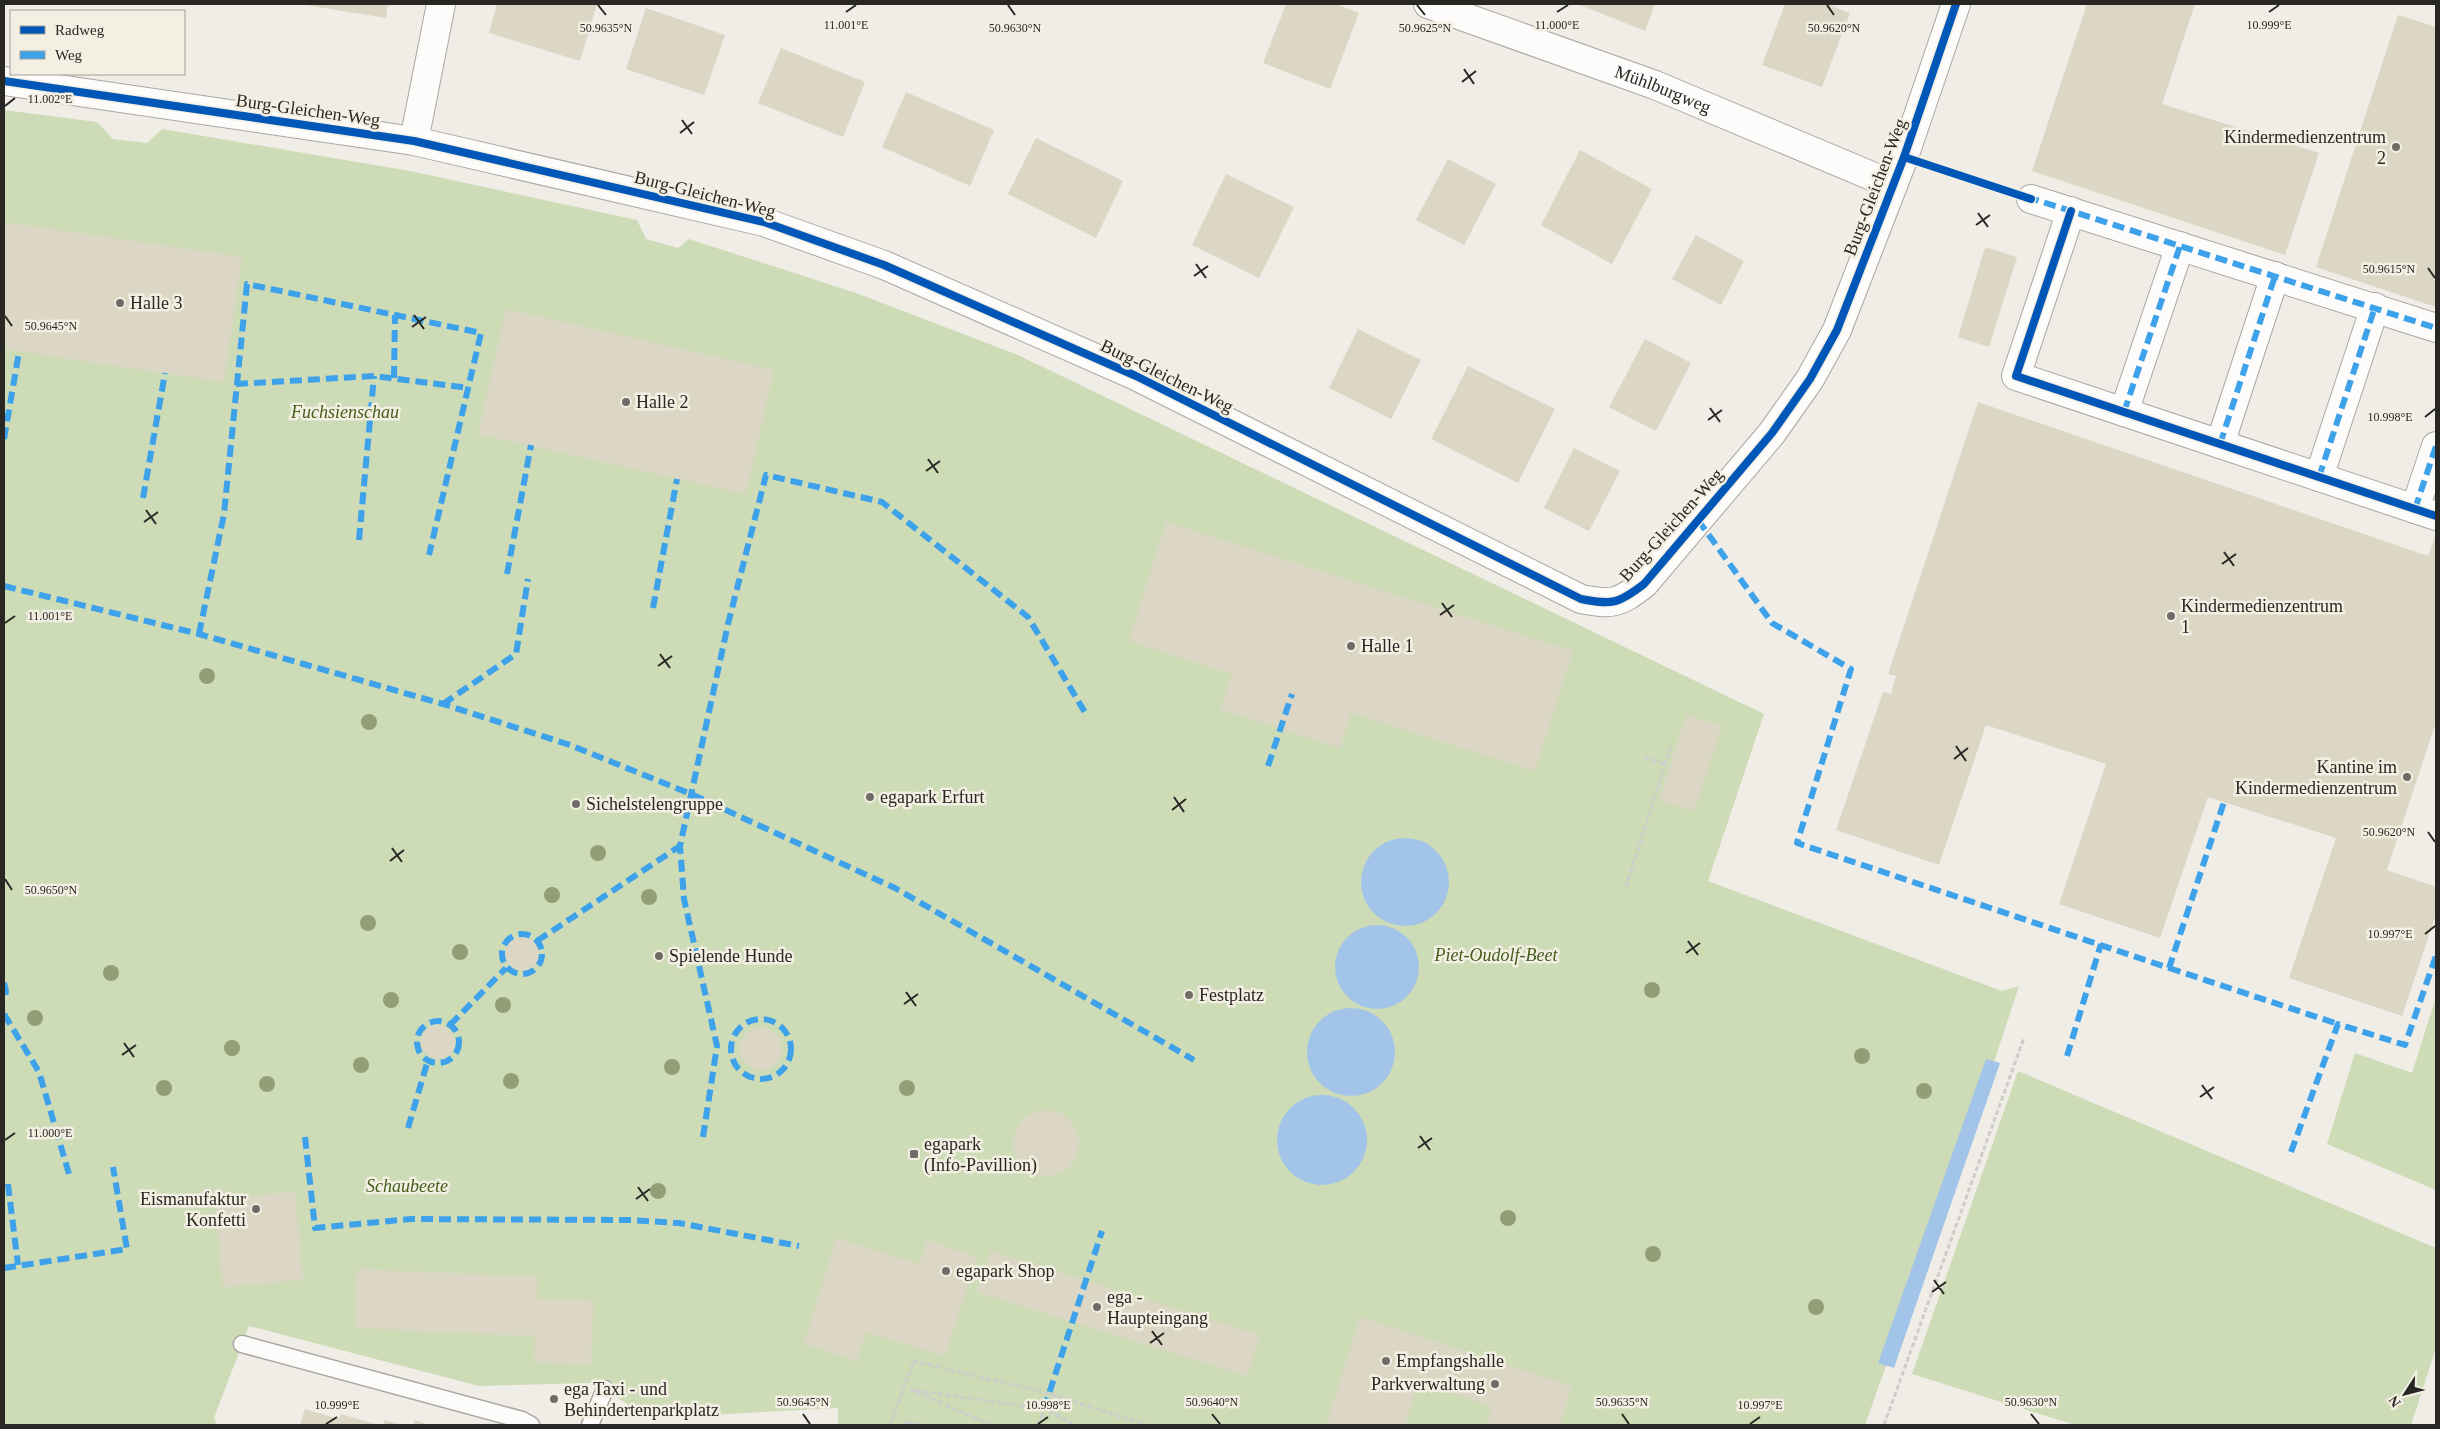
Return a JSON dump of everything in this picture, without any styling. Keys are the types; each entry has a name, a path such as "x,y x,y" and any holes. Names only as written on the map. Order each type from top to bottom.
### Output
{"street":[{"path":"414,141 441,4"},
{"name":"Mühlburgweg","path":"1428,4 1655,85 1894,185"},
{"name":"Burg-Gleichen-Weg","path":"4,81 414,141 764,222 884,264 1136,376 1581,598 1606,604 1626,597 1644,584 1772,432 1810,379 1837,330 1894,185 1956,4"},
{"path":"2031,199 2436,328"},
{"path":"2071,211 2016,376 2426,513 2436,446"},
{"path":"2124,412 2180,246"},
{"path":"2220,444 2275,276"},
{"path":"2319,477 2375,308"}],"lane":[{"path":"242,1344 522,1420 531,1425"},
{"path":"590,1425 604,1389"}],"path":[{"path":"1626,887 1670,746"},
{"path":"1645,757 1664,764"},
{"path":"1884,1425 2024,1038"},
{"path":"890,1425 914,1361 1050,1394 1146,1425"},
{"path":"991,1425 912,1390 1044,1409 1076,1425"},
{"path":"1039,1425 1044,1409"},
{"path":"911,1425 904,1422 923,1425"}],"green space":[{"name":"egapark Erfurt","path":"4,110 97,122 113,139 147,143 162,129 410,171 637,220 646,239 678,248 689,239 856,293 1018,355 1764,714 1708,881 2002,991 2019,986 1994,1062 1865,1425 838,1425 838,1408 648,1418 605,1389 591,1383 479,1386 249,1326 214,1418 217,1425 4,1425"},
{"path":"2436,997 2436,1190 2327,1144 2355,1053 2412,1073"},
{"path":"2018,1071 2436,1248 2436,1348 2411,1425 2075,1425 1912,1374"}],"water":[{"path":"1405,838 1422,842 1436,851 1445,865 1449,882 1445,899 1436,913 1422,922 1405,926 1388,922 1374,913 1365,899 1361,882 1365,865 1374,851 1388,842"},
{"path":"1377,925 1393,928 1407,937 1416,951 1419,967 1416,983 1407,997 1393,1006 1377,1009 1361,1006 1347,997 1338,983 1335,967 1338,951 1347,937 1361,928"},
{"path":"1351,1008 1368,1012 1382,1021 1391,1035 1395,1052 1391,1069 1382,1083 1368,1092 1351,1096 1334,1092 1320,1083 1311,1069 1307,1052 1311,1035 1320,1021 1334,1012"},
{"path":"1986,1059 2000,1063 1894,1368 1878,1363"},
{"path":"1322,1095 1339,1098 1354,1108 1364,1123 1367,1140 1364,1157 1354,1172 1339,1182 1322,1185 1305,1182 1290,1172 1280,1157 1277,1140 1280,1123 1290,1108 1305,1098"}],"building":[{"path":"300,4 388,4 386,18"},
{"path":"497,4 597,4 580,61 489,33"},
{"path":"1286,4 1336,4 1359,13 1330,89 1263,63"},
{"path":"1580,4 1655,4 1645,31"},
{"path":"1785,4 1826,4 1850,13 1822,87 1762,65"},
{"path":"2087,4 2195,4 2162,104 2319,153 2285,255 2032,171"},
{"path":"646,8 725,35 704,95 626,69"},
{"name":"Kindermedienzentrum 2","path":"2398,15 2436,27 2436,307 2316,267"},
{"path":"781,48 865,82 843,137 758,103"},
{"path":"906,92 994,130 970,186 882,147"},
{"path":"1036,138 1123,181 1096,238 1008,194"},
{"path":"1580,150 1652,189 1612,264 1541,225"},
{"path":"1448,159 1496,184 1464,245 1416,220"},
{"path":"1226,174 1294,207 1259,278 1192,245"},
{"name":"Halle 3","path":"4,222 242,257 224,382 4,349"},
{"path":"1696,235 1744,261 1721,305 1672,279"},
{"path":"1985,247 2017,257 1989,347 1958,337"},
{"name":"Halle 2","path":"506,309 774,370 746,494 478,434"},
{"path":"1358,329 1421,360 1391,419 1329,388"},
{"path":"1645,339 1691,363 1656,431 1609,407"},
{"path":"1468,366 1555,409 1518,483 1431,439"},
{"name":"Kindermedienzentrum 1","path":"1978,402 2428,556 2436,533 2436,722 2387,870 2436,887 2436,914 2402,1016 2289,978 2336,838 2208,797 2160,938 2059,904 2106,764 1986,725 1939,865 1836,830 1883,692 1891,694 1896,676 1888,674"},
{"path":"1574,448 1620,471 1589,531 1544,508"},
{"name":"Halle 1","path":"1166,522 1573,651 1535,771 1351,713 1340,748 1220,709 1232,674 1129,641"},
{"path":"1686,715 1722,726 1694,811 1659,800"},
{"path":"522,937 534,942 539,954 534,966 522,971 510,966 505,954 510,942"},
{"path":"438,1025 450,1030 455,1042 450,1054 438,1059 426,1054 421,1042 426,1030"},
{"path":"761,1028 776,1034 782,1049 776,1064 761,1070 746,1064 740,1049 746,1034"},
{"path":"1046,1110 1059,1113 1069,1120 1076,1130 1079,1143 1076,1156 1069,1166 1059,1173 1046,1176 1033,1173 1023,1166 1016,1156 1013,1143 1016,1130 1023,1120 1033,1113"},
{"path":"295,1192 303,1280 223,1287 215,1199"},
{"path":"836,1238 919,1264 927,1240 977,1257 945,1356 866,1332 857,1361 804,1344"},
{"name":"ega - Haupteingang","path":"990,1251 1260,1335 1247,1376 977,1292"},
{"path":"357,1269 538,1277 537,1299 594,1301 591,1364 534,1362 535,1336 355,1328"},
{"path":"1360,1317 1572,1386 1560,1425 1486,1425 1492,1407 1419,1382 1405,1425 1326,1425"},
{"path":"305,1409 339,1419 341,1414 379,1425 300,1425"},
{"path":"385,1420 402,1425 383,1425"},
{"path":"415,1420 429,1425 413,1425"}],"marked path":[{"path":"2027,197 2436,328"},
{"path":"2124,412 2180,246"},
{"path":"2220,444 2275,276"},
{"path":"199,634 224,514 247,284 481,333 429,555"},
{"path":"2319,477 2375,307"},
{"path":"394,378 395,315"},
{"path":"4,439 19,352"},
{"path":"143,498 165,373"},
{"path":"236,384 374,376 469,388"},
{"path":"359,540 374,376"},
{"path":"507,574 531,445"},
{"path":"2415,509 2436,446"},
{"path":"703,1137 717,1046 684,899 680,846 728,624 766,475 882,502 1028,617 1086,714"},
{"path":"653,608 677,479"},
{"path":"1698,520 1772,623 1851,669 1797,843 2169,968 2224,802"},
{"path":"443,704 516,654 528,579"},
{"path":"4,586 199,634 443,704 570,745 691,794 895,888 1194,1060"},
{"path":"1268,766 1292,694"},
{"path":"537,941 680,846"},
{"path":"526,934 533,937 539,943 542,954 541,962 533,971 526,974 518,974 511,971 503,962 502,950 505,943 514,935 526,934"},
{"path":"2067,1056 2101,944"},
{"path":"2291,1152 2338,1024 2405,1045 2436,956"},
{"path":"450,1025 506,968"},
{"path":"2169,968 2338,1024"},
{"path":"4,983 6,991 4,1000"},
{"path":"4,1014 39,1072 69,1174"},
{"path":"755,1019 767,1019 778,1024 786,1032 791,1043 791,1049 789,1061 778,1074 767,1079 755,1079 744,1074 736,1066 731,1055 731,1043 736,1032 744,1024 755,1019"},
{"path":"438,1021 453,1027 459,1042 453,1057 438,1063 423,1057 417,1042 423,1027 438,1021"},
{"path":"408,1128 428,1060"},
{"path":"305,1137 315,1228 411,1219 629,1220 679,1223 799,1246"},
{"path":"4,1268 127,1249 113,1167"},
{"path":"8,1184 18,1265"},
{"path":"1044,1409 1102,1231"}],"cycle path":[{"path":"4,81 414,141 764,222 884,265 1136,376 1581,599 1608,602 1628,596 1644,584 1772,433 1810,379 1837,330 1904,157 1956,4"},
{"path":"1904,157 2031,199"},
{"path":"2071,211 2016,376 2436,516"}],"place":[{"name":"Kindermedienzentrum 2","path":"2396,147"},
{"name":"Halle 3","path":"120,303"},
{"name":"Halle 2","path":"626,402"},
{"name":"Kindermedienzentrum 1","path":"2171,616"},
{"name":"Halle 1","path":"1351,646"},
{"name":"Kantine im Kindermedienzentrum","path":"2407,777"},
{"name":"egapark Erfurt","path":"870,797"},
{"name":"Sichelstelengruppe","path":"576,804"},
{"name":"Spielende Hunde","path":"659,956"},
{"name":"Festplatz","path":"1189,995"},
{"name":"egapark (Info-Pavillion)","path":"914,1154"},
{"name":"Eismanufaktur Konfetti","path":"256,1209"},
{"name":"egapark Shop","path":"946,1271"},
{"name":"ega - Haupteingang","path":"1097,1307"},
{"name":"Empfangshalle","path":"1386,1361"},
{"name":"Parkverwaltung","path":"1495,1384"},
{"name":"ega Taxi - und Behindertenparkplatz","path":"554,1399"}],"park label":[{"name":"Fuchsienschau","path":"345,412"},
{"name":"Piet-Oudolf-Beet","path":"1496,955"},
{"name":"Schaubeete","path":"407,1186"}]}
